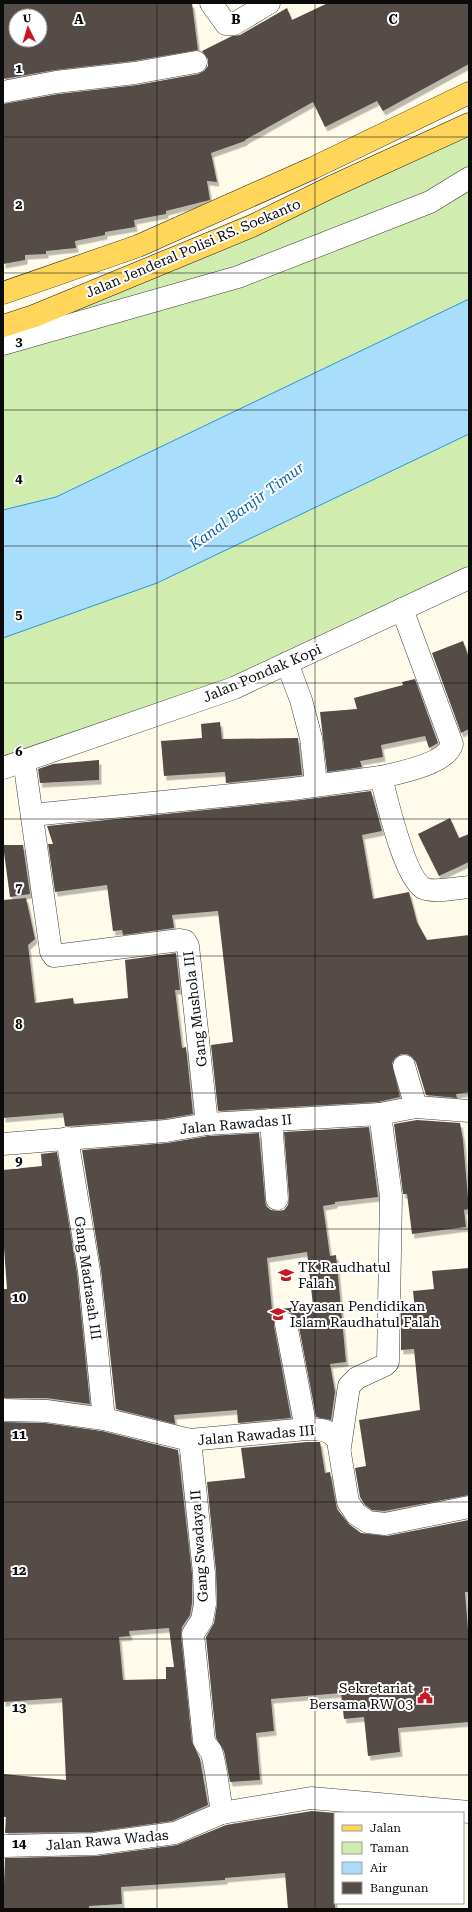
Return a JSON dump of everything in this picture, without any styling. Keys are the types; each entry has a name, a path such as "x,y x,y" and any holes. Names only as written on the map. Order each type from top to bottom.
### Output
{"main road":[{"name":"Jalan Jenderal Polisi RS. Soekanto","path":"3,292 138,246 313,168 469,93"},
{"name":"Jalan Jenderal Polisi RS. Soekanto","path":"3,326 34,316 252,226 331,187 469,124"}],"street":[{"path":"211,3 226,24 234,24 268,3"},
{"path":"3,92 56,82 135,73 196,62"},
{"path":"3,344 238,277 430,202 469,178"},
{"name":"Jalan Pondak Kopi","path":"3,768 234,688 469,578"},
{"path":"24,760 32,816 292,788 381,777 406,771 441,757 451,748 452,744 402,609"},
{"path":"287,663 301,700 311,738 316,784"},
{"path":"381,777 400,846 408,866 418,883 424,888 431,890 469,887"},
{"name":"Gang Mushola III","path":"32,816 50,946 51,952 54,956 180,940 185,941 188,946 207,1124"},
{"path":"404,1066 416,1107"},
{"name":"Jalan Rawadas II","path":"3,1144 166,1130 207,1124 380,1114 416,1107 469,1111"},
{"path":"380,1114 391,1196 388,1362 385,1365 357,1378 349,1386 340,1447 348,1502 356,1514 368,1522 385,1524 469,1507"},
{"path":"271,1120 278,1199"},
{"name":"Gang Madrasah III","path":"67,1138 89,1271 104,1418"},
{"path":"286,1324 306,1429"},
{"name":"Jalan Rawadas III","path":"3,1410 46,1411 104,1418 190,1440 306,1429 324,1430 335,1436 340,1447"},
{"name":"Gang Swadaya II","path":"190,1440 204,1573 205,1604 202,1620 193,1634 194,1647 204,1741 206,1747 210,1751 213,1761 222,1813"},
{"name":"Jalan Rawa Wadas","path":"3,1846 94,1844 175,1833 222,1813 311,1798 469,1812"}],"green space":[{"path":"469,124 469,578 287,663 3,765 3,326"}],"water":[{"name":"Kanal Banjir Timur","path":"469,299 469,434 157,583 3,638 3,510 56,497"}],"building":[{"path":"3,3 192,3 198,50 133,61 55,70 3,79"},
{"path":"328,3 469,3 469,64 383,111 377,101 325,127 313,102 245,141 211,153 217,182 207,181 210,200 166,211 166,214 134,220 135,227 105,232 105,235 75,241 76,248 46,251 46,254 25,255 25,260 3,264 3,104 58,94 137,85 198,74 204,71 208,66 208,59 202,51 232,36 240,35 287,8 292,20"},
{"path":"463,641 469,658 469,729 461,733 432,653"},
{"path":"415,679 438,743 429,748 425,736 381,745 383,757 360,761 362,767 327,772 320,712 357,709 354,698 403,685 402,682"},
{"path":"220,722 222,739 298,738 302,775 226,783 225,772 164,776 161,741 202,738 201,724"},
{"path":"99,760 99,780 40,783 38,769 53,764"},
{"path":"371,791 382,831 362,835 373,899 409,892 417,922 427,940 469,935 469,1092 456,1094 457,1098 426,1095 416,1062 407,1054 401,1054 395,1058 392,1063 400,1097 378,1102 218,1111 211,1045 233,1042 218,911 172,915 174,928 123,935 122,930 113,931 107,885 55,892 48,844 53,844 47,826 293,801"},
{"path":"450,818 459,838 469,834 469,862 439,876 418,834"},
{"path":"3,845 23,845 30,894 10,897"},
{"path":"26,898 35,939 28,945 35,1003 73,998 74,1004 128,998 125,960 176,953 180,990 175,990 182,1048 186,1047 193,1114 164,1119 70,1126 65,1126 63,1113 3,1118 3,900"},
{"path":"417,1120 460,1123 463,1140 469,1209 464,1210 466,1227 412,1234 407,1194 403,1194 394,1124"},
{"path":"369,1127 378,1197 335,1202 335,1204 323,1206 330,1256 336,1255 346,1362 330,1364 335,1392 331,1420 316,1417 298,1322 295,1316 290,1312 284,1312 278,1315 274,1320 274,1326 291,1418 238,1423 237,1410 174,1415 175,1424 116,1409 101,1270 82,1150 167,1143 208,1136 259,1133 266,1206 271,1210 278,1211 284,1210 288,1205 289,1198 284,1132","holes":["307,1252 313,1305 272,1310 267,1258"]},
{"path":"57,1152 77,1273 90,1404 46,1398 3,1398 3,1289 7,1289 3,1234 3,1170 42,1166 41,1154"},
{"path":"469,1268 469,1495 384,1511 372,1510 365,1505 360,1497 355,1468 366,1466 359,1420 420,1410 414,1349 401,1350 401,1311 415,1310 413,1291 434,1289 432,1271"},
{"path":"3,1422 45,1423 102,1431 178,1450 192,1574 192,1603 190,1615 182,1627 181,1635 192,1742 200,1759 208,1805 172,1821 93,1832 5,1833 6,1817 3,1817 3,1774 66,1780 62,1698 3,1702","holes":["169,1628 174,1667 166,1667 166,1679 123,1680 119,1637 130,1636 129,1631"]},
{"path":"320,1442 325,1473 330,1472 337,1509 349,1524 361,1533 387,1536 469,1520 469,1592 465,1592 469,1642 469,1722 398,1728 400,1752 368,1756 364,1717 344,1719 341,1693 271,1699 274,1731 256,1733 260,1780 230,1782 224,1751 216,1738 206,1637 214,1623 217,1604 216,1572 207,1482 245,1478 241,1448"},
{"path":"312,1811 334,1813 335,1909 288,1909 285,1873 225,1878 225,1880 121,1887 122,1904 89,1906 89,1909 3,1909 5,1858 96,1856 177,1845 226,1825"}],"place":[{"name":"TK Raudhatul Falah","path":"286,1275"},
{"name":"Yayasan Pendidikan Islam Raudhatul Falah","path":"278,1314"},
{"name":"Sekretariat Bersama RW 03","path":"425,1696"}]}
